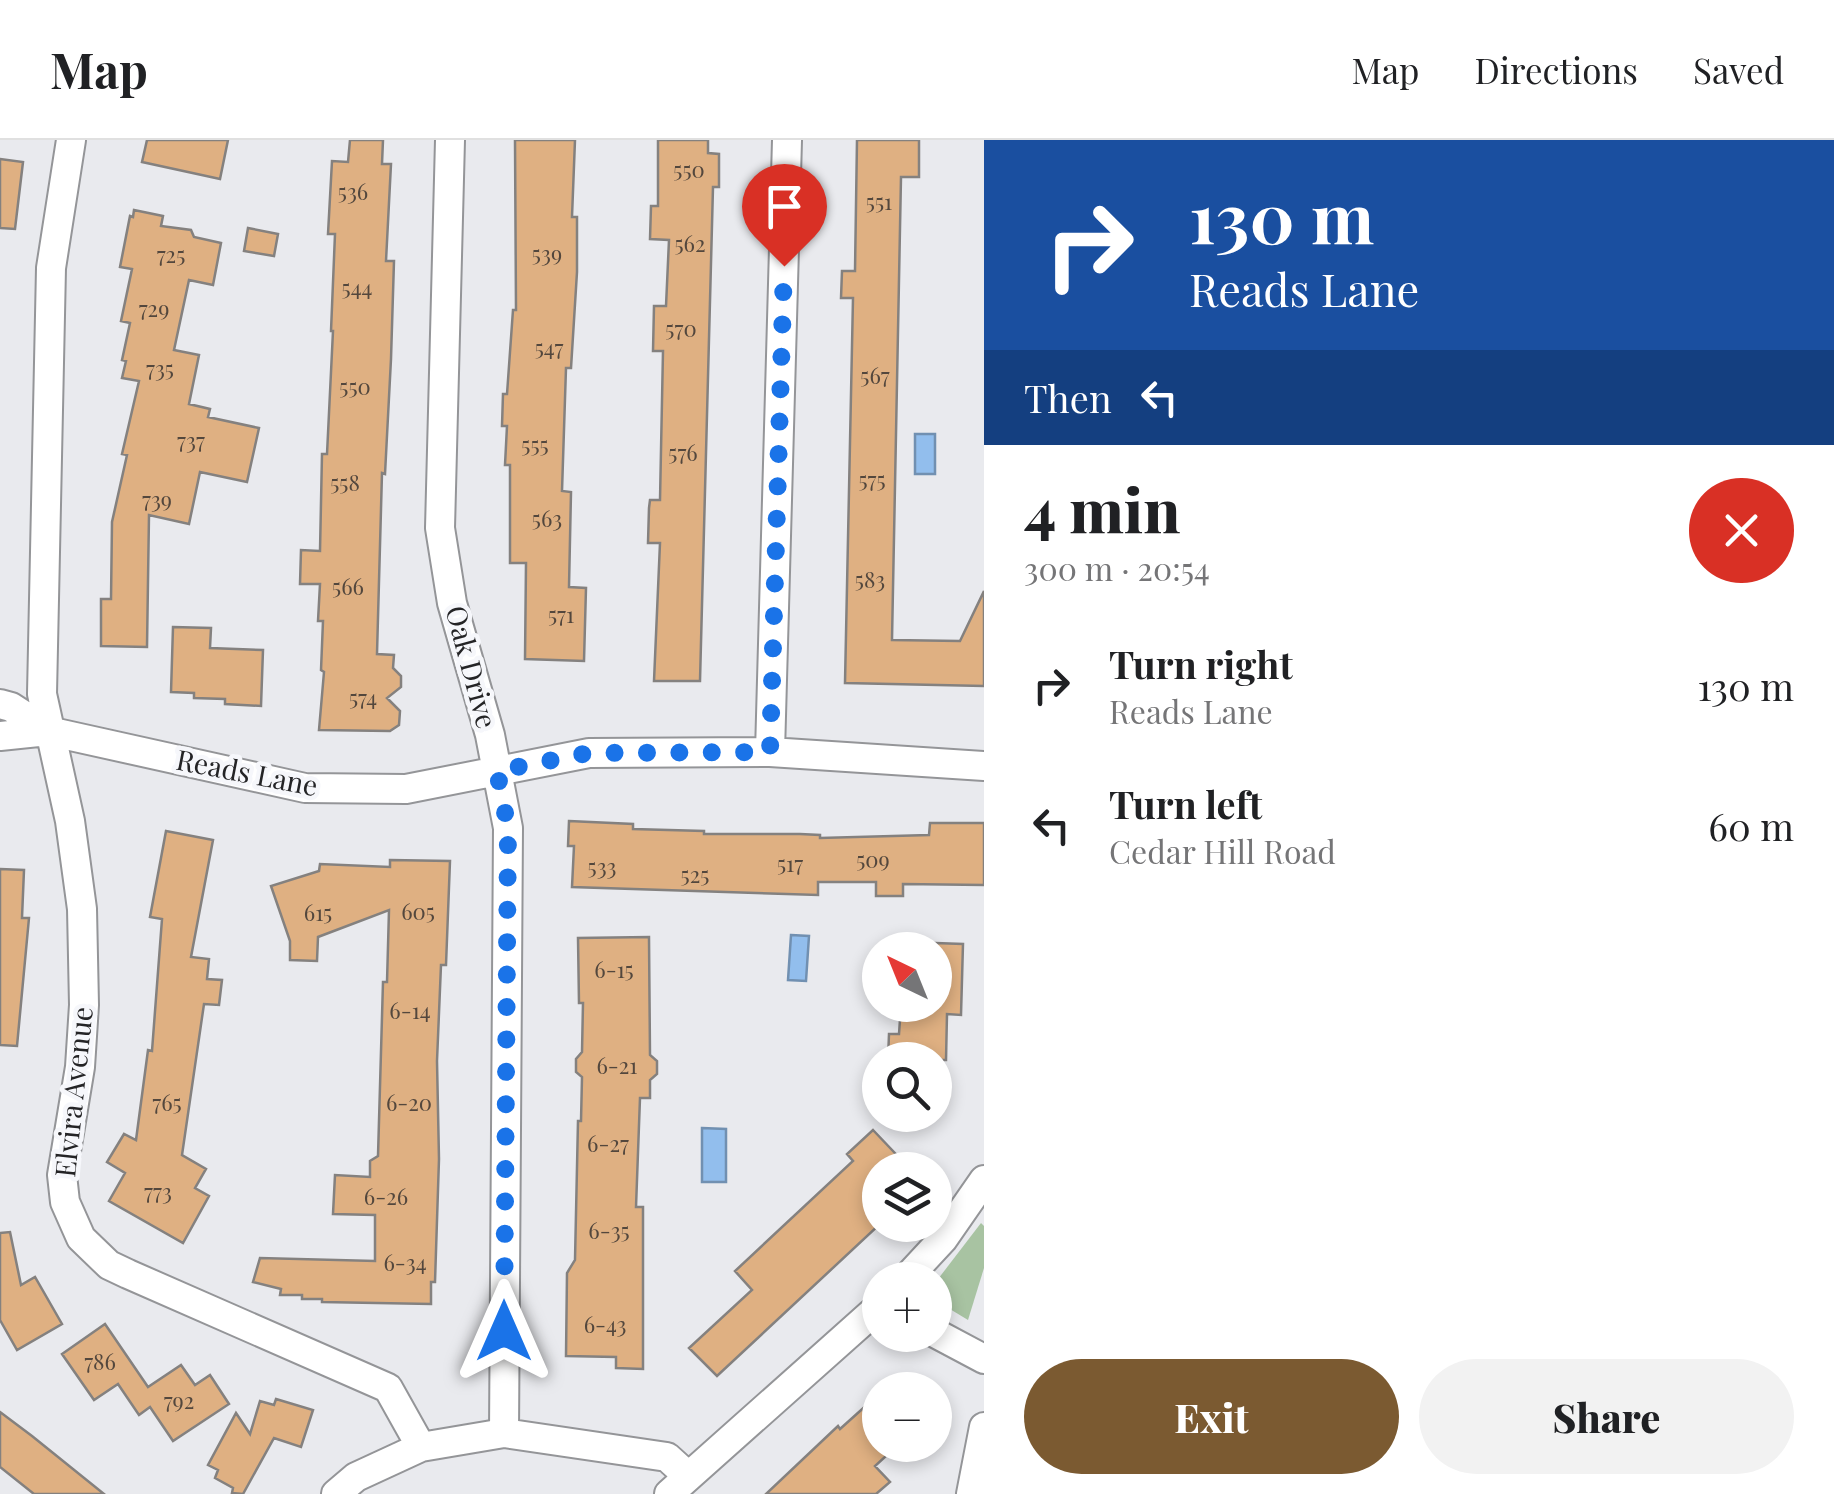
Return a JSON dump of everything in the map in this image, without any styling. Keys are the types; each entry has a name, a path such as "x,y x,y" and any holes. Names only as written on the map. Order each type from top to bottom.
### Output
{"street":[{"name":"Elvira Avenue","path":"71,140 52,268 42,681 48,732 70,821 82,909 84,1006 80,1067 62,1174 65,1202 82,1238 109,1265 388,1388 421,1447"},
{"name":"Oak Drive","path":"450,140 440,528 452,603 487,724 508,828 504,1433"},
{"path":"770,752 786,140"},
{"name":"Reads Lane","path":"0,704 11,706 48,732"},
{"name":"Reads Lane","path":"0,736 48,732 305,788 406,789 588,753 770,752 984,766"},
{"path":"922,1262 943,1239 984,1180"},
{"path":"336,1494 356,1477 421,1447 504,1433 667,1457 679,1485 862,1322"},
{"path":"952,1342 984,1358"},
{"path":"970,1494 984,1427"}],"green space":[{"path":"981,1223 984,1268 968,1320 952,1310 951,1262"}],"water":[{"path":"915,434 935,434 935,474 915,474"},
{"path":"791,935 809,936 806,981 788,980"},
{"path":"702,1128 726,1129 726,1182 702,1182"}],"building":[{"path":"147,140 228,140 220,179 142,162"},
{"path":"350,140 383,140 382,164 391,164 386,261 394,261 377,654 394,655 393,668 401,676 401,687 387,698 400,711 399,725 390,731 319,730 324,672 323,621 318,621 320,584 300,584 301,550 320,551 322,454 327,454 333,331 335,234 328,234 332,161 348,162"},
{"path":"515,140 575,140 572,217 577,217 577,272 571,368 566,368 562,491 571,492 569,587 586,588 584,661 525,659 526,563 510,563 510,465 505,465 507,426 502,426 516,310"},
{"path":"658,140 708,140 708,153 719,154 719,187 713,187 700,681 654,681 660,543 648,543 650,500 660,500 663,351 653,351 654,306 666,306 669,240 650,239 651,206 658,206"},
{"path":"857,140 919,140 919,177 901,177 892,640 960,641 984,591 984,686 845,683 853,298 841,298 842,271 855,271"},
{"path":"0,159 23,162 15,229 0,228"},
{"path":"134,210 163,216 161,226 191,230 194,237 221,243 213,285 189,280 174,350 199,355 189,404 210,409 208,417 259,428 247,482 200,472 189,524 149,515 147,647 101,646 101,599 111,599 112,522 139,381 122,378 130,323 121,321 132,269 120,267"},
{"path":"248,228 278,234 274,256 244,251"},
{"path":"173,627 211,628 210,648 263,650 261,706 225,704 225,699 171,692"},
{"path":"569,821 633,824 633,829 704,834 800,834 820,838 929,835 930,823 984,823 984,885 903,884 903,896 876,896 876,882 818,882 818,895 572,887 574,846 568,846"},
{"path":"166,831 213,840 191,957 209,959 207,979 222,980 219,1005 204,1004 182,1155 206,1169 195,1188 209,1196 183,1243 109,1201 125,1173 107,1162 124,1134 136,1140 148,1050 152,1051 162,919 150,917"},
{"path":"390,860 450,861 446,965 441,965 437,1061 439,1159 431,1304 322,1302 302,1299 302,1295 280,1295 281,1289 253,1282 260,1258 375,1261 375,1215 333,1214 335,1175 370,1177 370,1161 378,1156 389,910 318,937 317,961 290,960 290,941 271,886 319,871 320,864 390,867"},
{"path":"0,869 24,870 22,918 29,918 17,1046 0,1045"},
{"path":"649,937 650,1055 657,1061 657,1074 650,1080 650,1098 640,1098 636,1207 643,1207 643,1369 616,1368 616,1357 566,1356 567,1273 575,1260 581,1121 582,1077 576,1072 576,1059 582,1052 583,1003 579,1003 578,938"},
{"path":"952,944 963,944 961,1015 952,1014"},
{"path":"900,1022 947,1022 946,1042 889,1042 889,1034 899,1034"},
{"path":"871,1132 894,1152 862,1152 862,1241 717,1376 689,1348 752,1290 735,1271 853,1161 847,1154"},
{"path":"10,1232 21,1285 35,1277 62,1324 17,1350 0,1320 0,1233"},
{"path":"105,1324 148,1387 181,1365 195,1385 210,1375 229,1404 173,1441 150,1407 139,1415 118,1384 94,1400 62,1354"},
{"path":"276,1399 313,1410 301,1447 274,1438 243,1494 232,1493 233,1488 215,1478 218,1470 208,1465 236,1413 250,1434 260,1401 274,1405"},
{"path":"862,1409 862,1462 879,1462 875,1466 890,1482 876,1494 766,1494 838,1426 840,1429"},
{"path":"0,1412 104,1494 34,1494 0,1467"}],"route":[{"path":"504,1331 508,828 497,771 588,753 770,752 784,266"}]}
